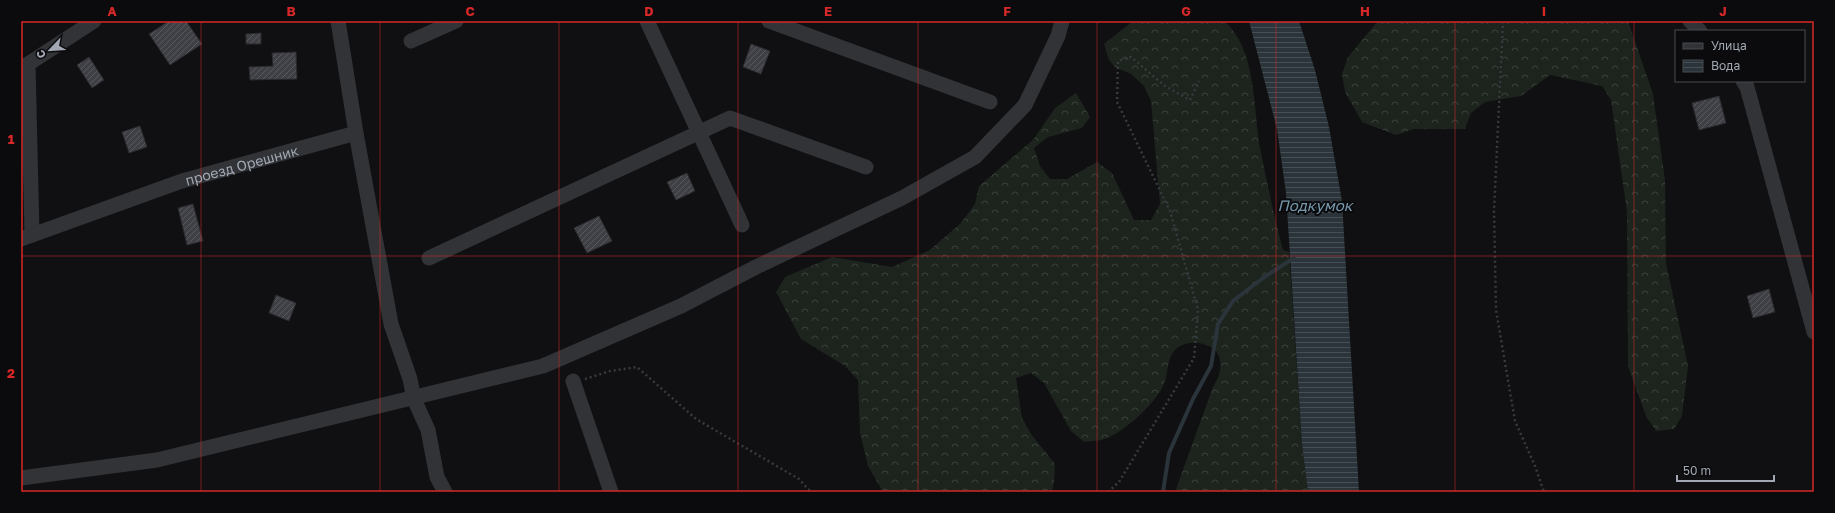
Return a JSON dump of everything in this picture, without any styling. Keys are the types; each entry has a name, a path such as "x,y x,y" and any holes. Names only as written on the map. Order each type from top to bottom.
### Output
{"street":[{"path":"27,237 28,64 94,21"},
{"path":"338,21 356,133 391,324 410,379 414,398 428,430 437,477 445,492"},
{"path":"411,41 456,21"},
{"path":"647,21 742,225"},
{"path":"769,21 990,102"},
{"path":"21,478 157,460 414,398 550,363 681,306 756,267 902,198 975,157 1025,105 1058,36 1062,21"},
{"path":"1690,21 1699,30"},
{"path":"1744,82 1747,87 1814,332"},
{"path":"430,258 730,118 866,167"},
{"name":"проезд Орешник","path":"27,237 182,181 356,133"},
{"path":"573,381 611,492"}],"path":[{"path":"1503,21 1494,210 1496,310 1515,421 1535,466 1544,492"},
{"path":"1108,492 1119,482 1194,358 1198,310 1170,211 1117,102 1118,62 1131,57 1165,86 1190,100 1199,81"},
{"path":"573,381 610,371 637,367 696,419 799,479 811,492"}],"green space":[{"path":"1133,21 1224,21 1235,33 1243,47 1252,80 1260,148 1274,212 1283,250 1289,252 1302,444 1308,492 1175,492 1213,387 1220,372 1220,361 1215,350 1202,344 1188,343 1176,349 1173,353 1169,361 1163,386 1159,394 1145,410 1119,432 1102,440 1084,442 1071,431 1044,383 1031,373 1016,378 1022,418 1031,434 1055,464 1052,492 883,492 868,466 860,433 858,380 845,366 801,339 776,292 785,277 832,257 892,267 930,250 961,223 975,204 979,186 1033,140 1055,108 1076,93 1090,117 1082,128 1048,137 1034,148 1040,166 1050,179 1067,179 1097,162 1112,173 1134,220 1151,220 1160,204 1151,101 1144,86 1131,74 1115,67 1109,60 1104,44"},
{"path":"1378,21 1628,21 1653,94 1665,180 1666,263 1688,366 1682,416 1674,429 1656,431 1646,416 1628,366 1627,212 1611,100 1602,86 1550,75 1521,96 1485,102 1471,113 1465,129 1414,129 1396,135 1362,122 1345,92 1342,74 1348,57"}],"water":[{"name":"Подкумок","path":"1249,21 1299,21 1315,70 1329,127 1342,201 1359,492 1308,492 1302,444 1286,193 1277,129"}],"building":[{"path":"169,21 186,21 202,44 170,65 149,34"},
{"path":"261,33 261,44 246,44 246,34"},
{"path":"751,44 770,51 761,74 743,67"},
{"path":"296,52 297,79 250,80 249,67 273,66 272,53"},
{"path":"89,57 104,80 92,88 77,65"},
{"path":"1719,96 1726,123 1699,130 1692,103"},
{"path":"140,126 147,147 129,153 122,132"},
{"path":"687,173 695,191 676,200 667,182"},
{"path":"193,204 203,241 187,245 178,208"},
{"path":"599,216 612,241 587,253 574,228"},
{"path":"1769,289 1775,312 1753,318 1747,296"},
{"path":"276,295 296,303 289,321 269,313"}],"waterway":[{"path":"1163,492 1169,453 1193,399 1211,366 1218,324 1233,301 1263,278 1294,258"}]}
